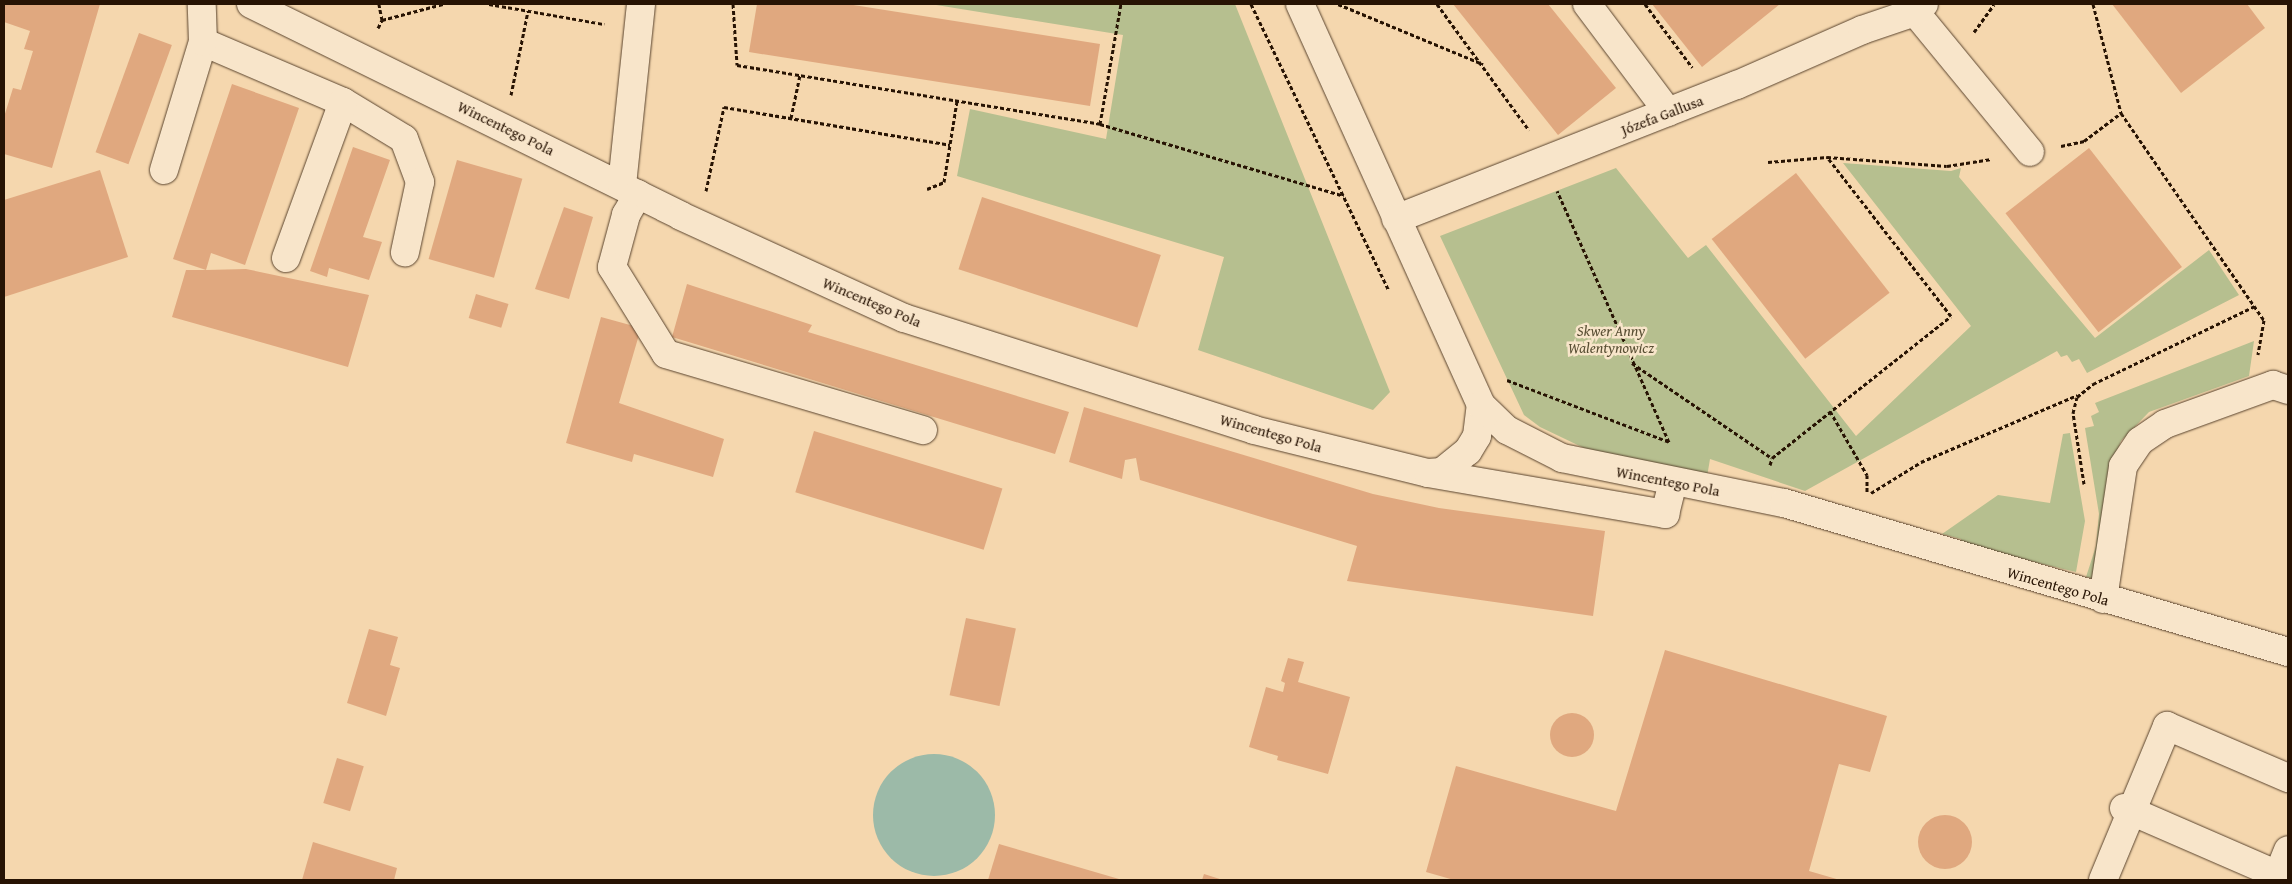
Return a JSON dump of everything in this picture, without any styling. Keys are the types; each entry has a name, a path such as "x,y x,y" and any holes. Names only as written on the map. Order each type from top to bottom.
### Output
{"street":[{"path":"164,170 203,42 202,4"},
{"name":"Wincentego Pola","path":"251,4 630,189 904,318 1254,430 1428,473 1663,525 1673,482"},
{"path":"641,4 630,189 626,215 612,267 666,354 923,430"},
{"path":"1300,4 1481,405 1477,436 1468,451 1442,472 1428,473"},
{"path":"1587,4 1668,112"},
{"path":"1919,8 2030,152"},
{"name":"Józefa Gallusa","path":"1396,219 1725,90 1862,30 1919,8"},
{"path":"203,42 343,102 404,139 420,182 405,252"},
{"path":"286,258 343,102"},
{"path":"2103,599 2124,466 2140,441 2165,424 2273,385 2288,390"},
{"name":"Wincentego Pola","path":"1481,405 1507,430 1562,458 1784,503 2103,599 2288,652"},
{"path":"2103,880 2128,810 2167,726 2288,778"},
{"path":"2128,810 2277,878 2288,850"}],"path":[{"path":"374,35 382,20 379,4"},
{"path":"382,20 443,4"},
{"path":"489,4 639,30"},
{"path":"733,4 737,65 1100,124 1344,196"},
{"path":"1100,124 1121,4"},
{"path":"1250,4 1394,301"},
{"path":"1338,4 1483,64"},
{"path":"1437,4 1483,64 1538,143 1631,363 1669,442 1501,377"},
{"path":"1644,4 1725,90"},
{"path":"2093,4 2121,113 2264,320 2250,394"},
{"path":"509,103 528,11"},
{"path":"791,118 800,75"},
{"path":"927,189 944,182 957,101"},
{"path":"705,199 724,107 950,145"},
{"path":"1768,162 1827,157 1947,166 2084,141 2121,113"},
{"path":"1631,363 1772,458 1951,316 1827,157"},
{"path":"1830,411 1867,476 1867,497 1878,485 1921,462 2084,392 2255,306"},
{"path":"2075,432 2073,405 2084,392"}],"green space":[{"path":"930,4 1235,4 1390,392 1373,410 1198,350 1224,257 957,176 970,109 1106,139 1123,35"},
{"name":"Skwer Anny Walentynowicz","path":"1843,163 1951,171 1961,168 1959,177 2095,338 2209,250 2239,295 2087,373 2079,359 2072,362 2067,355 2061,357 2057,351 1805,491 1710,459 1707,477 1586,449 1540,427 1524,415 1440,236 1616,168 1688,258 1706,245 1856,436 1971,326"},
{"path":"2254,341 2249,376 2149,412 2121,441 2107,479 2097,579 2086,577 2096,546 2099,514 2085,428 2094,426 2091,416 2099,412 2095,403"},
{"path":"2070,433 2085,521 2076,572 1960,544 1961,539 1942,534 1998,495 2050,503 2063,434"}],"shaded area":[{"path":"934,754 957,759 977,772 990,792 995,815 990,838 977,858 957,871 934,876 911,871 891,858 878,838 873,815 878,792 891,772 911,759"}],"building":[{"path":"4,4 100,4 52,168 4,154 4,117 13,88 21,90 33,51 24,49 30,31 4,22"},
{"path":"757,4 847,4 1100,44 1090,106 749,52"},
{"path":"1453,4 1548,4 1616,88 1558,135"},
{"path":"1652,4 1780,4 1702,67"},
{"path":"2112,4 2247,4 2265,28 2181,93"},
{"path":"139,33 172,45 128,164 96,152"},
{"path":"232,84 299,108 245,265 211,253 206,270 173,259"},
{"path":"353,147 390,160 363,237 382,242 369,280 329,268 327,277 310,271"},
{"path":"2089,148 2182,267 2098,332 2005,213"},
{"path":"457,160 522,179 494,278 429,259"},
{"path":"100,170 128,257 4,297 4,200"},
{"path":"1796,173 1890,293 1805,359 1712,239"},
{"path":"982,197 1161,255 1137,327 959,269"},
{"path":"564,207 593,217 569,299 535,289"},
{"path":"246,269 369,295 348,367 172,317 186,270"},
{"path":"687,284 812,325 808,332 1069,412 1055,454 672,337"},
{"path":"476,294 509,304 501,328 469,318"},
{"path":"601,317 641,328 619,403 724,439 713,477 634,454 632,462 566,443"},
{"path":"1084,407 1373,494 1439,508 1605,531 1593,616 1347,581 1357,546 1140,480 1136,458 1125,460 1122,479 1069,462"},
{"path":"814,431 1002,489 984,550 795,492"},
{"path":"966,618 1016,629 999,706 950,695"},
{"path":"369,629 398,637 390,665 400,668 386,716 347,703"},
{"path":"1665,650 1887,716 1870,772 1839,764 1809,871 1840,880 1454,880 1426,872 1456,766 1616,811"},
{"path":"1288,658 1304,662 1298,682 1350,697 1328,774 1277,760 1278,756 1249,747 1266,687 1283,692 1285,683 1281,681"},
{"path":"1568,713 1576,713 1588,719 1594,735 1588,751 1576,757 1568,757 1556,751 1550,739 1550,731 1556,719"},
{"path":"337,758 364,766 350,811 323,803"},
{"path":"1945,815 1955,817 1964,823 1970,832 1972,842 1970,852 1964,861 1955,867 1945,869 1935,867 1926,861 1920,852 1918,842 1920,832 1926,823 1935,817"},
{"path":"313,842 397,868 394,880 302,880"},
{"path":"999,844 1119,879 988,880"},
{"path":"1204,874 1223,880 1202,880"}]}
